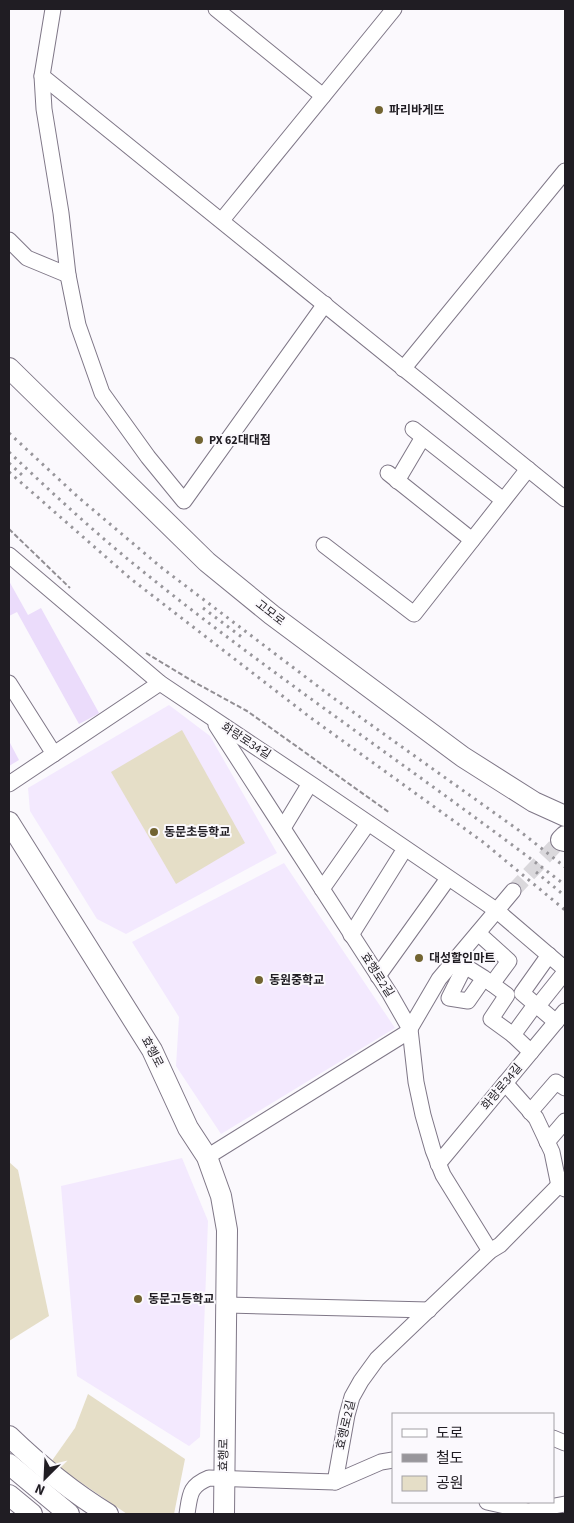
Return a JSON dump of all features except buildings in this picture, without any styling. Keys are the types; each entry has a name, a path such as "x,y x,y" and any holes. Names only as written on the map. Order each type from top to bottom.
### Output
{"main road":[{"name":"고모로","path":"9,368 207,562 243,592 463,757 534,802 565,816"},
{"name":"효행로","path":"9,822 152,1050 188,1128 207,1157 221,1196 227,1230 224,1514"},
{"path":"9,1436 28,1455 88,1502 108,1514"},
{"path":"9,1464 69,1514"},
{"path":"9,1496 32,1514"}],"street":[{"path":"54,9 42,76 44,109 61,214 68,275 78,325 102,393 148,457 184,501 325,304"},
{"path":"216,9 323,96"},
{"path":"222,220 394,9"},
{"path":"42,76 565,499"},
{"path":"403,368 565,171"},
{"path":"9,240 27,258 68,275"},
{"path":"472,540 392,477 418,433 503,500"},
{"path":"324,545 414,614 528,468"},
{"name":"화랑로34길","path":"9,555 160,683 496,910 565,971"},
{"path":"9,683 54,754"},
{"path":"9,784 160,683"},
{"name":"효행로2길","path":"212,719 378,976 410,1029 416,1082 423,1115 438,1164 460,1206 495,1248 377,1359 352,1397 346,1415 335,1482"},
{"path":"283,828 306,790"},
{"path":"322,889 364,829"},
{"path":"351,935 401,854"},
{"path":"378,976 444,884"},
{"path":"207,1157 408,1032 439,979 513,891"},
{"path":"478,933 509,961 488,981 506,995 491,1018 531,1052"},
{"path":"549,955 522,993 536,1006 560,1016"},
{"path":"513,1035 565,971"},
{"name":"화랑로34길","path":"438,1164 560,1016"},
{"path":"530,1112 556,1082 565,1088"},
{"path":"495,1248 563,1185 552,1152 536,1118 505,1083"},
{"path":"547,1142 565,1121"},
{"path":"227,1306 429,1310"},
{"path":"187,1514 190,1493 198,1482 209,1478 335,1482 382,1462 392,1460"},
{"path":"492,1503 528,1511 565,1504"}],"path":[{"path":"9,529 70,589"},
{"path":"139,649 247,711 390,813"}],"shaded area":[{"name":"동문초등학교","path":"169,705 210,736 277,853 126,934 97,919 30,811 28,788"},
{"name":"동원중학교","path":"284,863 395,1028 221,1134 176,1066 179,1017 132,942"},
{"name":"동문고등학교","path":"182,1158 208,1221 200,1437 189,1446 77,1376 61,1186"}],"green space":[{"path":"182,730 245,843 176,884 111,772"},
{"path":"9,1162 18,1170 49,1316 9,1341"},
{"path":"88,1394 185,1459 174,1514 127,1514 51,1462 75,1428"}],"tunnel":[{"path":"513,891 557,844"}],"railway":[{"path":"9,433 78,497 162,568 332,697 517,829 565,867"},
{"path":"9,452 103,538 188,607 565,885"},
{"path":"9,463 22,475"},
{"path":"9,472 131,579 311,718 483,842 565,910"},
{"path":"203,608 243,638"},
{"path":"536,872 565,896"}],"place":[{"name":"파리바게뜨","path":"379,110"},
{"name":"PX 62대대점","path":"199,440"},
{"name":"동문초등학교","path":"154,832"},
{"name":"대성할인마트","path":"419,958"},
{"name":"동원중학교","path":"259,980"},
{"name":"동문고등학교","path":"138,1299"}]}
